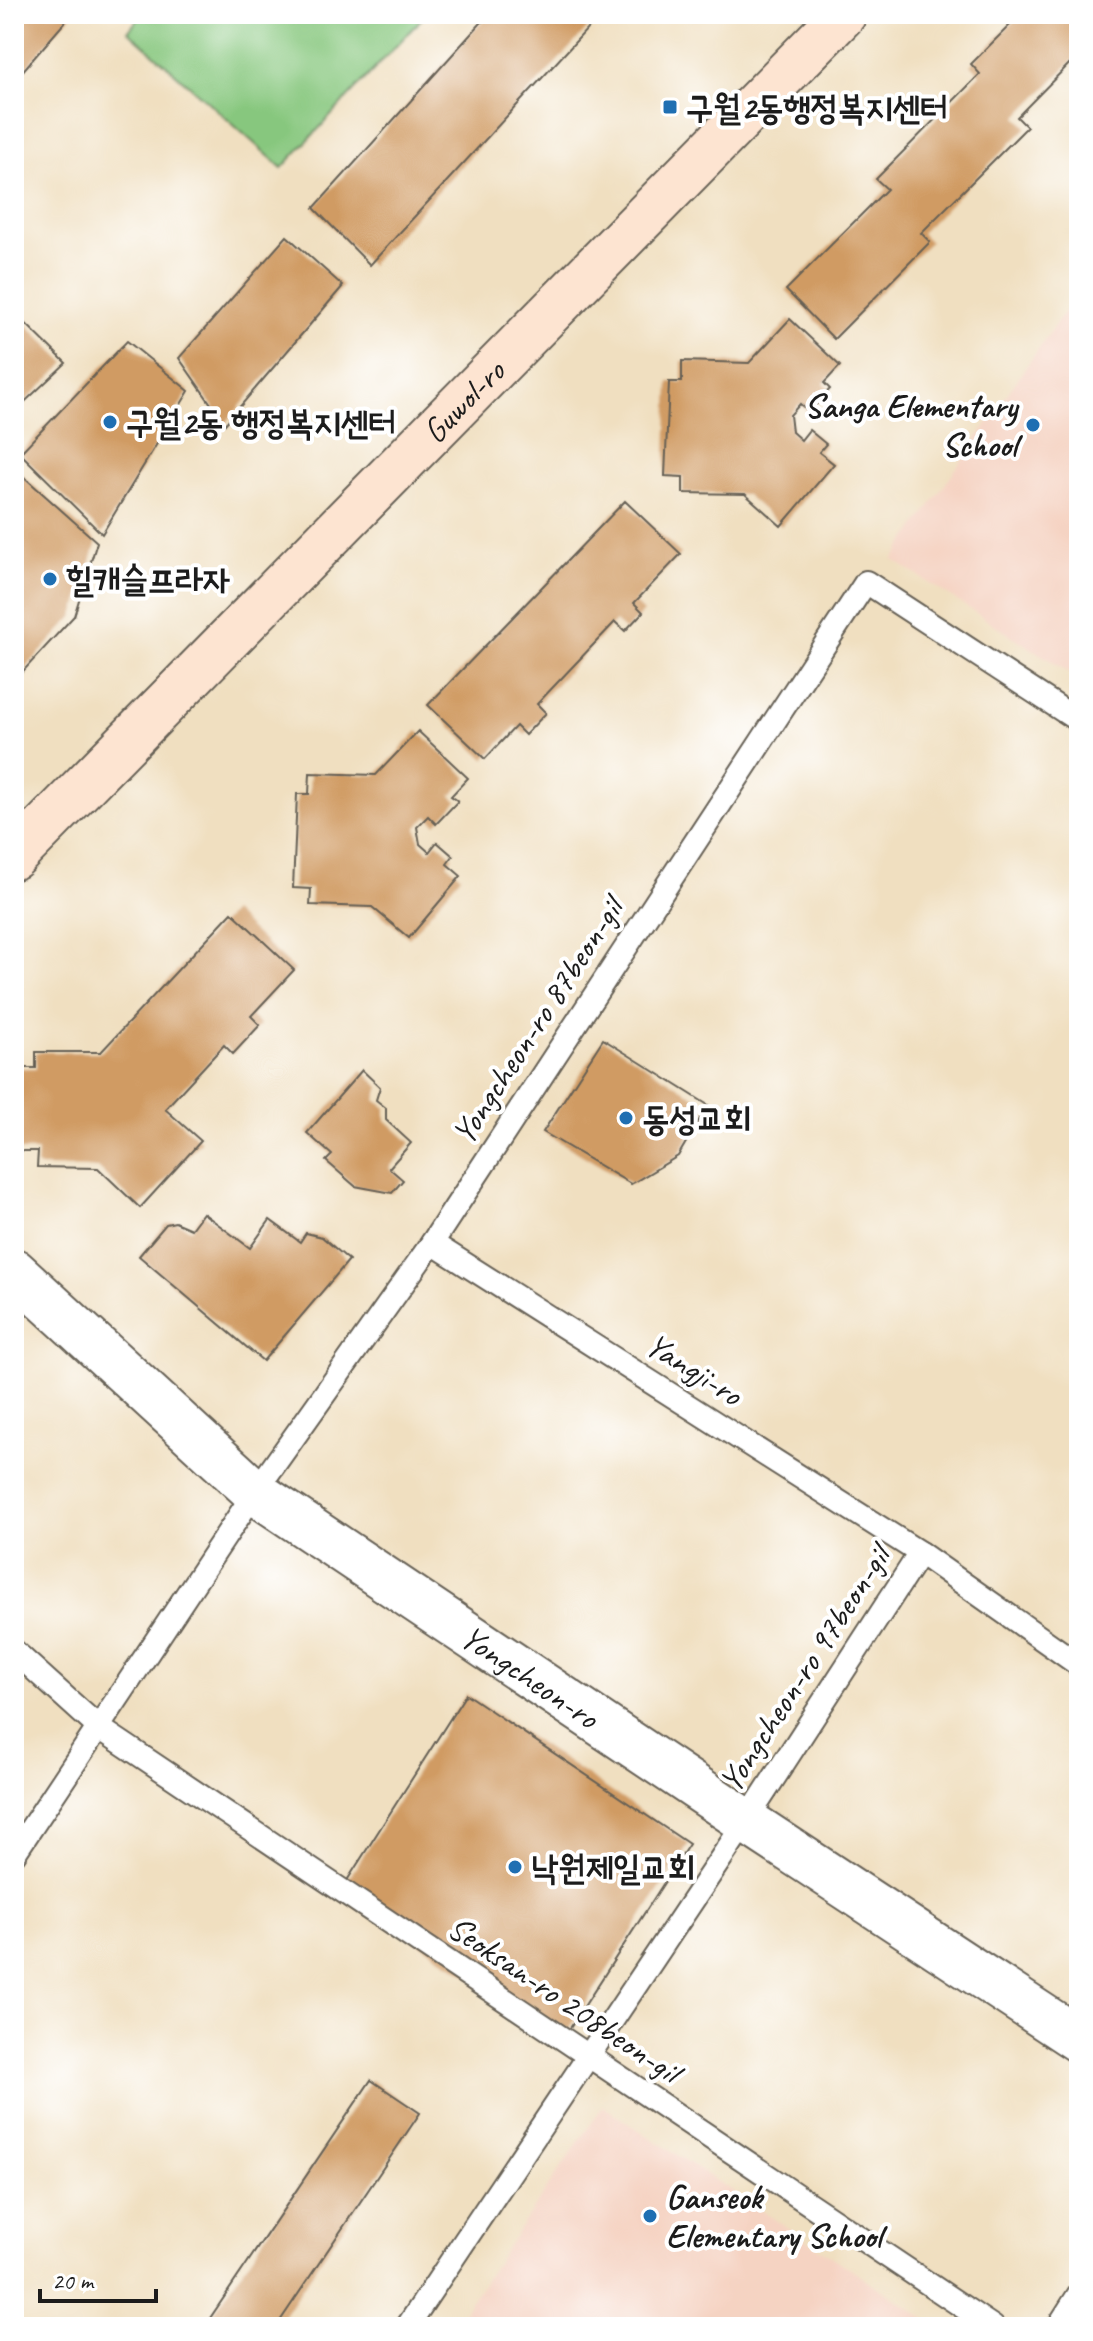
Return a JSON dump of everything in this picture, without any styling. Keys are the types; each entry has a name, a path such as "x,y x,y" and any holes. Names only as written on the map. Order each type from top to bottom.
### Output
{"main road":[{"name":"Guwol-ro","path":"14,857 844,14"}],"street":[{"name":"Yongcheon-ro","path":"14,1271 255,1492 1079,2040"}],"lane":[{"name":"Yongcheon-ro 87beon-gil","path":"14,1854 255,1492 432,1243 866,582 1079,721"},
{"name":"Yangji-ro","path":"432,1243 920,1553 1079,1665"},
{"name":"Yongcheon-ro 97beon-gil","path":"407,2327 746,1821 920,1553"},
{"name":"Seoksan-ro 208beon-gil","path":"14,1651 98,1727 993,2327"},
{"path":"1058,2327 1079,2294"}],"shaded area":[{"name":"Sanga Elementary School","path":"1079,290 1079,679 893,560"},
{"name":"Ganseok Elementary School","path":"603,2106 938,2327 453,2327"}],"green space":[{"path":"143,14 426,14 282,168 128,31"}],"building":[{"path":"14,14 72,14 14,81"},
{"path":"489,14 601,14 370,265 314,208"},
{"path":"1021,14 1079,14 1079,54 1017,117 1027,127 921,233 930,242 834,339 786,290 887,189 876,179 980,74 971,64"},
{"path":"287,236 343,286 225,424 179,358"},
{"path":"14,312 66,363 14,412"},
{"path":"790,319 840,366 824,383 830,389 809,412 800,404 790,415 792,432 801,440 809,430 826,444 819,452 834,464 781,526 745,494 683,493 683,477 665,476 669,382 682,382 682,361 749,363"},
{"name":"구월2동 행정복지센터","path":"127,341 189,391 102,534 20,453"},
{"name":"힐캐슬프라자","path":"14,468 97,542 74,616 14,681"},
{"path":"625,501 681,554 634,603 643,612 625,631 615,622 537,704 546,713 525,735 516,726 485,759 428,705"},
{"path":"418,731 468,778 451,796 458,801 436,824 428,816 417,827 420,844 429,852 437,842 453,856 447,864 461,876 409,938 372,907 310,905 311,889 293,888 297,794 309,794 310,773 376,775"},
{"path":"232,912 294,970 251,1016 260,1025 233,1054 224,1045 165,1109 201,1141 140,1208 98,1168 37,1167 38,1151 15,1151 17,1068 36,1068 36,1052 101,1052"},
{"name":"동성교회","path":"603,1039 708,1105 678,1156 631,1184 543,1132"},
{"path":"362,1070 380,1087 376,1100 386,1108 386,1120 411,1143 389,1168 403,1180 392,1193 355,1186 326,1161 332,1155 307,1133"},
{"path":"203,1213 250,1248 270,1220 300,1242 306,1233 322,1237 349,1260 263,1361 139,1256 166,1224 175,1222 191,1229"},
{"name":"낙원제일교회","path":"466,1694 689,1844 563,2039 341,1890"},
{"path":"371,2080 420,2113 276,2327 204,2327"}],"place":[{"name":"구월2동행정복지센터","path":"670,107"},
{"name":"구월2동 행정복지센터","path":"110,422"},
{"name":"Sanga Elementary School","path":"1033,425"},
{"name":"힐캐슬프라자","path":"50,579"},
{"name":"동성교회","path":"626,1118"},
{"name":"낙원제일교회","path":"515,1867"},
{"name":"Ganseok Elementary School","path":"650,2216"}]}
